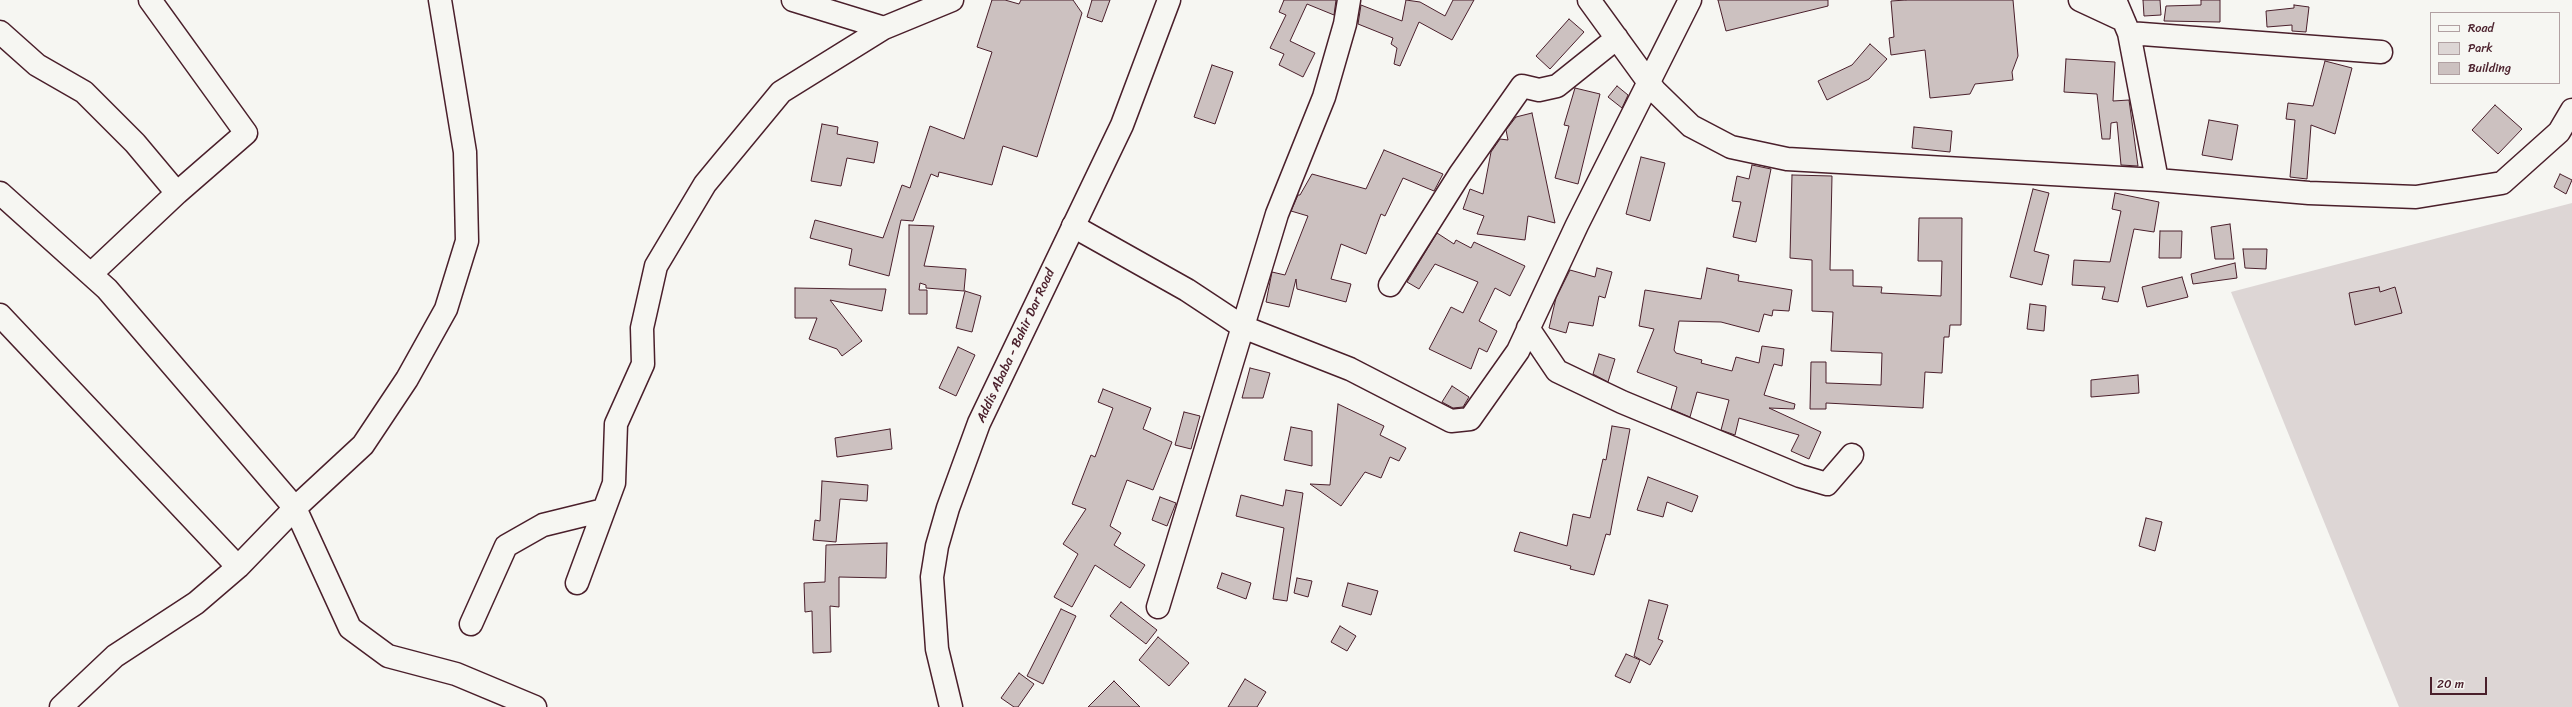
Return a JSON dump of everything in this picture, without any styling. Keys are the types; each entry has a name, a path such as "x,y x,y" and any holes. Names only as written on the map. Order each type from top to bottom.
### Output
{"main road":[{"path":"91,274 177,193 246,133 150,0"},
{"path":"69,703 115,656 196,603 238,568 296,508 364,445 407,379 446,309 467,241 465,152 440,0"},
{"path":"793,0 884,28"},
{"path":"577,583 614,483 616,424 643,364 642,328 656,266 705,184 781,92 884,28 952,0"},
{"name":"Addis Ababa - Bahir Dar Road","path":"951,707 937,649 933,613 932,577 937,546 959,473 979,423 1122,125 1169,0"},
{"path":"1158,608 1277,214 1324,97 1345,24 1349,0"},
{"path":"1589,0 1649,82 1691,126 1732,147 1787,159 2157,180 2309,192 2416,197 2502,183 2559,132 2572,110"},
{"path":"1073,226 1187,290 1243,326 1350,369 1451,421 1470,419 1518,350 1577,225 1690,0"},
{"path":"2080,0 2123,17 2381,52"},
{"path":"2123,17 2157,180"},
{"path":"0,32 37,65 84,92 135,143 177,193"},
{"path":"1390,285 1460,174 1522,86 1539,90 1557,86 1616,38"},
{"path":"0,194 91,274 296,508 350,628 388,656 456,674 535,707"},
{"path":"0,315 238,568"},
{"path":"1528,328 1557,371 1622,402 1800,476 1827,484 1852,455"},
{"path":"471,624 506,546 543,526 604,510"}],"green space":[{"path":"2572,203 2572,707 2399,707 2231,292"}],"building":[{"path":"992,0 1005,0 1019,4 1021,0 1073,0 1082,13 1037,157 1003,146 992,185 939,172 938,177 931,174 913,221 901,220 889,276 849,265 852,249 810,238 815,220 883,238 902,185 910,188 930,126 964,139 992,52 977,47"},
{"path":"1092,0 1110,0 1102,22 1087,17"},
{"path":"1284,0 1336,0 1334,15 1307,4 1290,41 1315,53 1303,77 1279,65 1284,54 1270,48 1286,15 1279,12"},
{"path":"1406,0 1420,2 1445,16 1453,0 1474,0 1452,40 1419,22 1400,66 1394,64 1397,48 1391,44 1393,38 1358,24 1361,5 1402,21"},
{"path":"1718,0 1828,0 1828,6 1726,31"},
{"path":"2013,0 2018,56 2012,72 2013,80 1975,84 1970,94 1930,98 1925,50 1891,55 1889,38 1894,37 1891,1"},
{"path":"2143,0 2160,0 2161,15 2144,16"},
{"path":"2201,0 2220,0 2220,22 2164,21 2166,6 2201,5"},
{"path":"2294,5 2309,7 2306,32 2292,31 2292,25 2267,27 2266,11 2294,8"},
{"path":"1569,19 1584,32 1550,69 1536,56"},
{"path":"1870,44 1887,59 1869,79 1827,100 1818,81 1852,65"},
{"path":"2066,59 2115,62 2113,101 2129,100 2138,166 2121,165 2117,122 2111,123 2110,139 2102,139 2097,94 2064,92"},
{"path":"2325,61 2352,68 2335,134 2311,125 2307,179 2290,177 2295,120 2286,119 2288,103 2313,106"},
{"path":"1212,65 1233,72 1215,124 1194,117"},
{"path":"1617,86 1628,95 1622,108 1608,97"},
{"path":"1575,88 1600,94 1578,184 1555,178 1569,126 1564,125"},
{"path":"2495,105 2522,129 2498,154 2472,130"},
{"path":"1532,113 1555,223 1528,216 1525,240 1477,234 1484,216 1463,209 1470,189 1483,194 1491,152 1500,139 1508,140 1506,130 1516,117"},
{"path":"2209,120 2238,125 2232,160 2202,155"},
{"path":"822,124 838,127 837,134 878,142 874,163 847,158 841,186 811,181"},
{"path":"1914,127 1952,131 1950,152 1912,148"},
{"path":"1384,150 1443,174 1434,191 1403,178 1385,216 1381,214 1366,254 1341,244 1331,279 1351,284 1346,302 1297,289 1296,279 1289,307 1266,302 1272,272 1285,275 1308,216 1291,211 1298,195 1300,195 1312,174 1366,189"},
{"path":"1641,157 1665,163 1650,221 1626,214"},
{"path":"1752,165 1771,169 1756,242 1733,237 1741,202 1732,201 1737,176 1749,179"},
{"path":"2560,174 2572,180 2566,194 2554,187"},
{"path":"1792,175 1832,176 1830,270 1853,270 1853,286 1882,287 1881,293 1941,296 1942,261 1918,261 1919,218 1962,218 1961,325 1950,325 1949,337 1944,337 1942,373 1925,372 1923,408 1826,403 1826,409 1810,409 1811,362 1826,362 1826,383 1881,385 1882,353 1831,351 1833,312 1812,311 1812,260 1790,258"},
{"path":"2033,189 2049,193 2034,251 2049,255 2042,285 2010,277"},
{"path":"2115,193 2159,202 2154,232 2134,229 2118,302 2102,299 2105,287 2072,285 2074,260 2110,262 2121,211 2112,209"},
{"path":"2230,224 2234,259 2215,259 2211,227"},
{"path":"909,225 934,226 924,266 966,269 964,291 926,288 926,285 920,283 919,290 927,290 927,314 909,314"},
{"path":"2160,231 2182,231 2181,258 2159,258"},
{"path":"1437,233 1454,244 1456,240 1471,248 1474,242 1525,266 1510,296 1495,288 1479,321 1497,331 1487,352 1479,348 1471,369 1429,349 1451,307 1463,313 1478,282 1435,264 1419,289 1407,282"},
{"path":"2243,249 2267,249 2266,269 2245,268"},
{"path":"2235,263 2237,278 2193,284 2191,274"},
{"path":"1597,268 1612,272 1605,298 1599,296 1593,326 1569,322 1566,333 1549,328 1556,298 1570,270 1595,277"},
{"path":"1707,268 1739,275 1738,281 1792,290 1789,311 1773,310 1772,316 1764,314 1759,332 1721,322 1679,321 1674,350 1676,353 1702,360 1701,363 1732,371 1736,357 1759,363 1762,346 1784,349 1782,366 1774,364 1764,395 1795,404 1794,409 1769,408 1821,432 1809,459 1791,451 1799,435 1739,418 1735,435 1721,430 1729,400 1697,392 1690,417 1671,409 1677,387 1637,372 1654,329 1639,326 1645,290 1701,299"},
{"path":"2182,277 2188,297 2147,307 2142,287"},
{"path":"2379,287 2380,292 2395,287 2402,313 2355,325 2349,293"},
{"path":"795,288 886,289 882,311 830,300 862,341 842,356 837,349 809,339 817,318 795,318"},
{"path":"965,291 981,296 972,332 956,328"},
{"path":"2030,304 2046,306 2044,331 2027,329"},
{"path":"958,347 975,355 956,396 939,388"},
{"path":"1599,354 1615,359 1608,382 1593,374"},
{"path":"1250,368 1270,373 1263,398 1242,398"},
{"path":"2138,375 2139,393 2091,397 2091,380"},
{"path":"1452,386 1469,397 1463,407 1453,408 1442,402"},
{"path":"1103,389 1151,408 1143,429 1172,442 1153,490 1127,480 1110,526 1121,533 1114,545 1145,565 1130,588 1095,565 1072,607 1054,597 1078,554 1063,544 1086,509 1072,504 1091,455 1095,457 1113,408 1098,402"},
{"path":"1338,404 1384,426 1380,435 1406,448 1399,461 1390,457 1381,478 1365,472 1341,506 1310,484 1330,485"},
{"path":"1184,412 1200,416 1191,449 1175,445"},
{"path":"1612,426 1630,429 1610,535 1606,534 1594,575 1570,569 1571,566 1514,551 1520,532 1567,546 1573,514 1590,518 1603,459 1606,460"},
{"path":"1291,427 1312,431 1312,466 1284,460"},
{"path":"890,429 892,449 837,457 835,438"},
{"path":"1648,477 1698,496 1692,512 1667,502 1663,517 1637,510"},
{"path":"822,481 868,485 867,501 840,499 836,542 813,540 815,520 820,521"},
{"path":"1286,490 1303,493 1287,601 1273,599 1284,528 1236,516 1241,495 1283,506"},
{"path":"1160,497 1176,503 1167,526 1152,520"},
{"path":"2146,518 2162,522 2155,551 2139,546"},
{"path":"887,543 886,578 839,577 839,607 830,606 831,652 813,653 812,611 805,612 804,583 825,582 826,545"},
{"path":"1222,573 1251,583 1246,599 1217,588"},
{"path":"1297,578 1312,581 1308,597 1294,593"},
{"path":"1348,583 1378,591 1371,615 1342,606"},
{"path":"1649,600 1668,605 1658,639 1663,641 1650,665 1634,656"},
{"path":"1121,602 1157,630 1146,644 1110,616"},
{"path":"1061,609 1076,616 1043,684 1027,676"},
{"path":"1340,626 1356,636 1347,651 1331,642"},
{"path":"1158,637 1189,663 1169,686 1139,660"},
{"path":"1626,654 1640,660 1630,683 1615,676"},
{"path":"1019,673 1034,684 1018,707 1014,707 1001,698"},
{"path":"1245,679 1266,692 1257,707 1228,707"},
{"path":"1114,681 1140,707 1088,707"}]}
